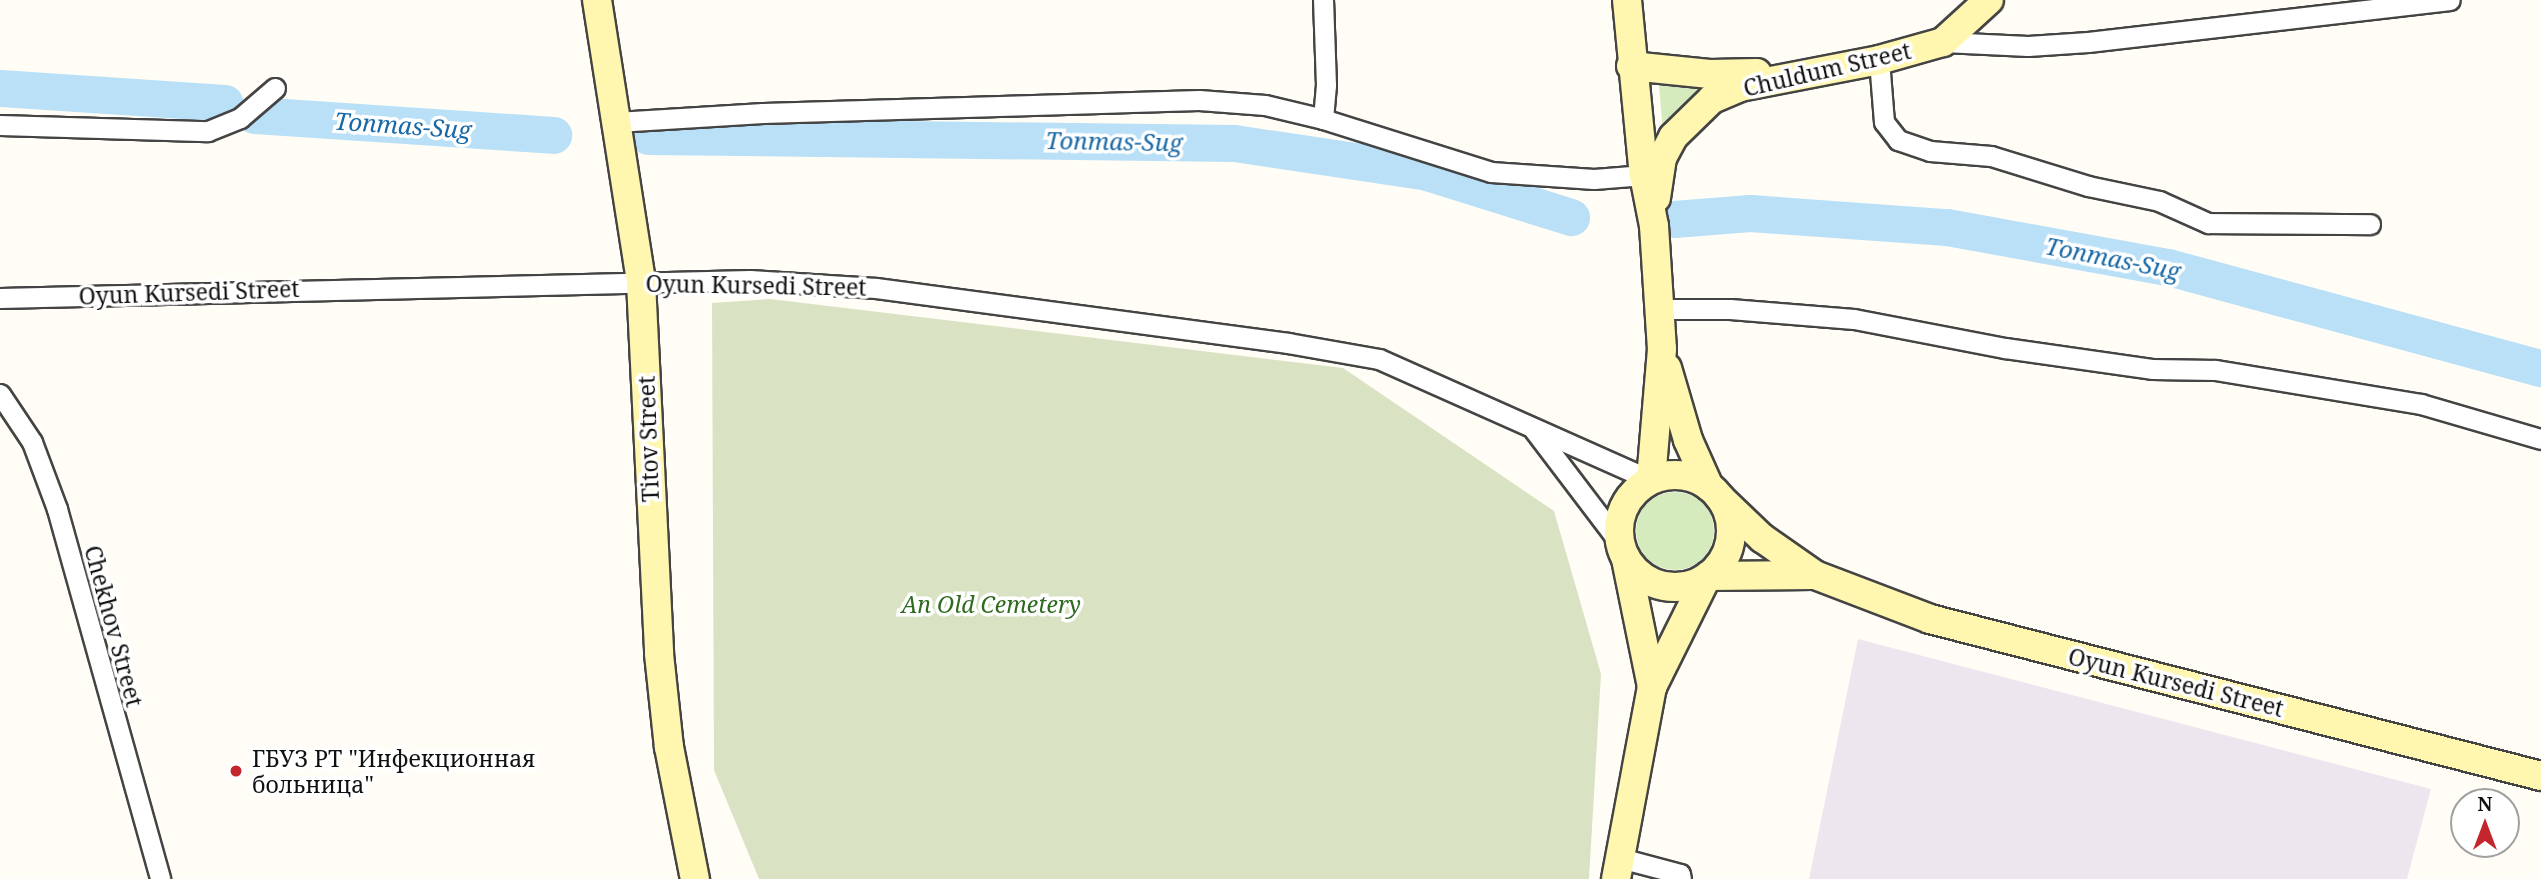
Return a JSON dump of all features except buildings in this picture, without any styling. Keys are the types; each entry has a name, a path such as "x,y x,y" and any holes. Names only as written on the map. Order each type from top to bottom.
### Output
{"main road":[{"name":"Titov Street","path":"597,0 641,282 659,654 669,747 695,879"},
{"name":"Chuldum Street","path":"1627,0 1631,65 1644,176 1654,226 1662,349 1651,480"},
{"name":"Chuldum Street","path":"1654,226 1662,158 1690,118 1712,99 1740,87 1801,72 1879,61 1943,42 1989,0"},
{"path":"1631,65 1710,74 1801,72"},
{"name":"Chuldum Street","path":"1662,349 1688,440 1715,493"},
{"path":"1618,868 1652,687 1707,577 1724,556 1731,531 1715,493 1681,475 1651,480 1631,496 1622,510 1623,550 1652,687"},
{"name":"Oyun Kursedi Street","path":"1715,493 1762,538 1815,575 1930,619 2541,776"},
{"path":"1623,550 1654,583 1673,587 1707,577"},
{"name":"Oyun Kursedi Street","path":"1707,577 1815,575"}],"street":[{"path":"1323,0 1326,85 1323,119"},
{"path":"1943,42 2028,46 2088,42 2450,0"},
{"path":"1879,61 1884,122 1898,140 1930,151 1992,156 2088,186 2160,201 2208,223 2370,224"},
{"path":"0,124 208,131 240,118 275,88"},
{"path":"616,122 762,113 1199,100 1265,105 1323,119 1491,172 1594,179 1644,176"},
{"name":"Oyun Kursedi Street","path":"0,299 750,280 876,288 1302,345 1405,368 1651,480"},
{"path":"1659,309 1730,309 1854,319 2112,364 2215,370 2421,404 2541,439"},
{"name":"Chekhov Street","path":"0,394 32,442 53,497 160,879"},
{"name":"Oyun Kursedi Street","path":"1534,429 1623,550"},
{"path":"1618,868 1680,874 1681,879"}],"shaded area":[{"path":"1858,639 2431,789 2407,879 1809,879"}],"green space":[{"path":"1723,71 1688,99 1664,145 1658,73"},
{"name":"An Old Cemetery","path":"770,299 1343,368 1554,511 1601,674 1589,879 759,879 714,770 712,303"},
{"path":"1667,492 1683,492 1697,498 1708,509 1714,523 1714,539 1708,553 1697,564 1683,570 1667,570 1653,564 1642,553 1636,539 1636,523 1642,509 1653,498"}],"waterway":[{"name":"Tonmas-Sug","path":"0,88 225,103"},
{"name":"Tonmas-Sug","path":"254,115 553,135"},
{"name":"Tonmas-Sug","path":"648,136 1234,143 1427,172 1571,217"},
{"name":"Tonmas-Sug","path":"1674,219 1750,213 1947,227 2168,267 2541,368"}],"place":[{"name":"ГБУЗ РТ \"Инфекционная больница\"","path":"236,771"}]}
